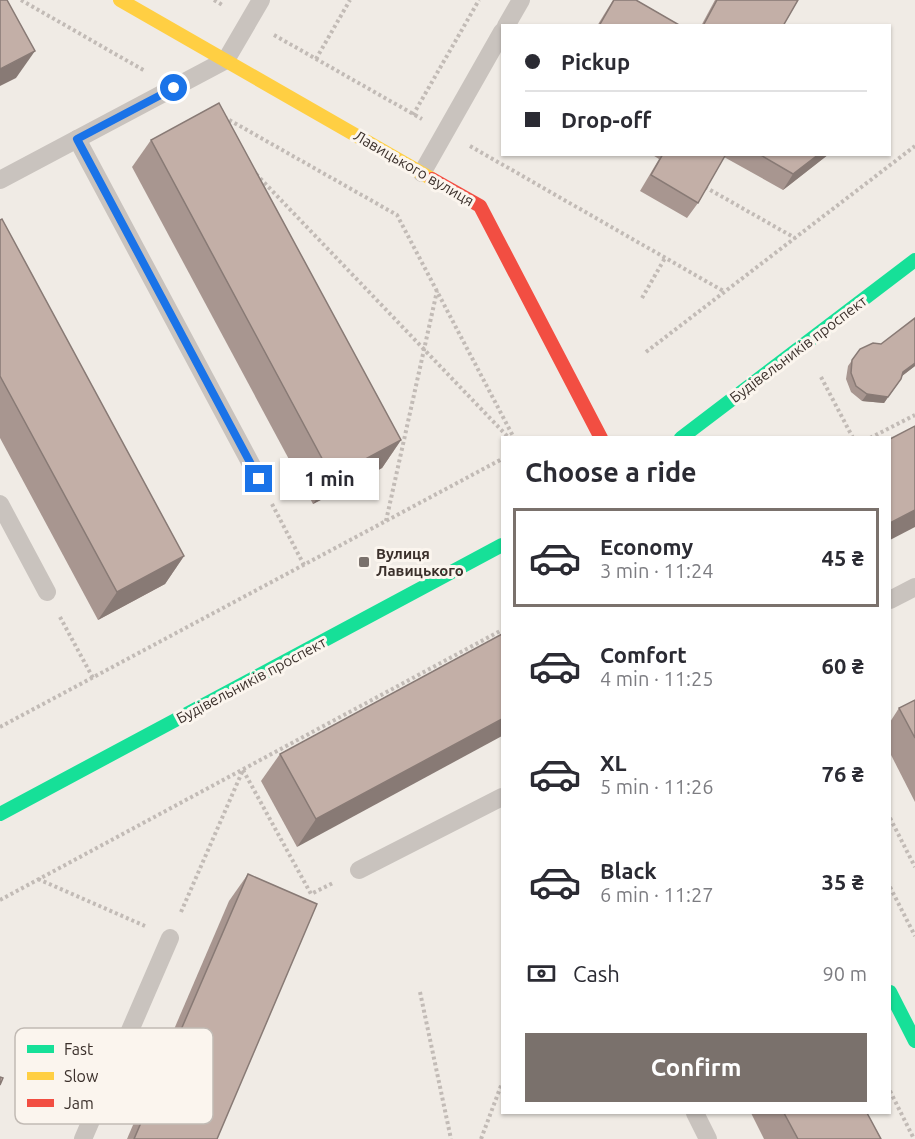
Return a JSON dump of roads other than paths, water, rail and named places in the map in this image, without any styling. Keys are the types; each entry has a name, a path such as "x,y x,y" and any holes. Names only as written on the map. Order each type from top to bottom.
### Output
{"main road":[{"name":"Лавицького вулиця","path":"120,0 480,206 600,436"},
{"name":"Будівельників проспект","path":"684,436 915,260"},
{"name":"Будівельників проспект","path":"0,814 501,546"},
{"path":"891,994 915,1041"}],"lane":[{"path":"0,180 226,60 261,0"},
{"path":"507,24 521,0"},
{"path":"422,173 501,34"},
{"path":"77,139 259,479"},
{"path":"0,504 47,592"},
{"path":"891,599 915,587"},
{"path":"359,870 501,798"},
{"path":"131,1028 170,938"},
{"path":"696,1114 708,1139"},
{"path":"83,1139 89,1124"}],"place":[{"name":"Вулиця Лавицького","path":"364,562"}]}
